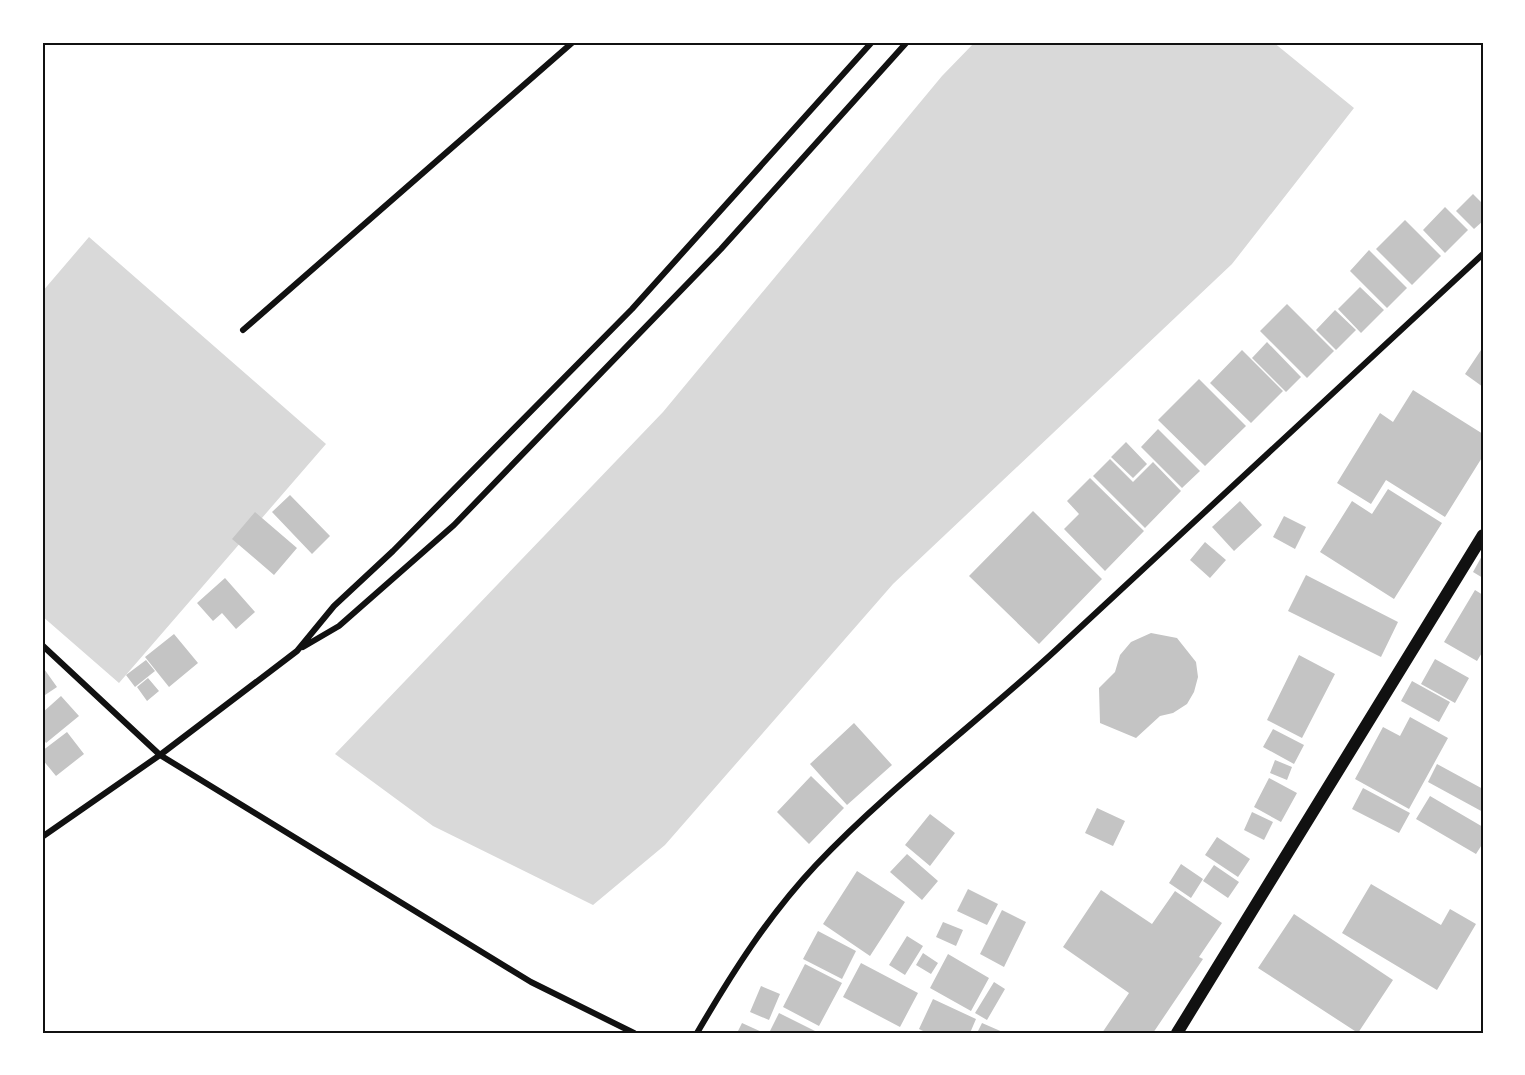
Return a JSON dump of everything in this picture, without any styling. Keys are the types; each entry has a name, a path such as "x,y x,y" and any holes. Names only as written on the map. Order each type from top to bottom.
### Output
{"main road":[{"path":"1177,1033 1483,535"}],"street":[{"path":"243,330 573,42"},
{"path":"297,651 334,606 435,509 632,309 872,42"},
{"path":"42,837 160,755 297,651 339,626 454,525 721,249 907,42"},
{"path":"697,1033 738,964 781,904 817,864 899,787 1055,651 1483,254"},
{"path":"42,645 160,755 531,982 634,1033"}],"shaded area":[{"path":"975,42 1273,42 1354,108 1232,264 893,584 665,845 593,905 433,826 335,754 663,412 942,76"},
{"path":"89,237 326,444 119,683 42,616 42,292"}],"building":[{"path":"1473,194 1483,204 1483,221 1474,229 1456,211"},
{"path":"1445,207 1468,230 1445,253 1423,230"},
{"path":"1405,220 1441,256 1412,285 1376,249"},
{"path":"1369,250 1407,288 1387,308 1350,271"},
{"path":"1360,287 1384,310 1361,333 1338,309"},
{"path":"1287,304 1334,351 1307,378 1260,331"},
{"path":"1335,310 1356,330 1336,350 1316,330"},
{"path":"1267,342 1301,377 1286,392 1252,358"},
{"path":"1483,347 1483,387 1465,374"},
{"path":"1242,350 1283,391 1251,423 1210,383"},
{"path":"1199,379 1246,426 1205,466 1158,420"},
{"path":"1413,390 1483,434 1483,456 1445,517 1386,480 1371,504 1337,483 1380,413 1393,422"},
{"path":"1158,429 1200,471 1182,488 1141,447"},
{"path":"1126,442 1147,464 1133,478 1111,457"},
{"path":"1110,459 1133,482 1153,462 1181,491 1145,528 1093,476"},
{"path":"1090,478 1144,531 1105,571 1064,529 1079,514 1067,501"},
{"path":"1388,489 1442,523 1394,599 1320,552 1352,501 1372,514"},
{"path":"290,495 330,536 312,554 272,512"},
{"path":"1240,501 1262,525 1234,551 1212,527"},
{"path":"1033,511 1102,579 1039,644 969,576"},
{"path":"255,512 297,548 274,575 232,539"},
{"path":"1284,516 1306,527 1295,549 1273,537"},
{"path":"1205,542 1226,560 1210,578 1190,560"},
{"path":"1483,554 1483,578 1473,572"},
{"path":"1306,575 1398,622 1381,657 1288,611"},
{"path":"225,578 255,612 236,629 222,613 213,621 197,603"},
{"path":"1475,590 1483,595 1483,651 1477,661 1444,642"},
{"path":"1151,633 1177,638 1196,662 1198,677 1194,692 1187,704 1173,713 1160,716 1136,738 1100,723 1099,688 1115,672 1120,655 1131,642"},
{"path":"174,634 198,663 169,687 145,657"},
{"path":"1299,655 1335,674 1302,738 1267,720"},
{"path":"1435,659 1469,678 1455,703 1421,684"},
{"path":"146,660 155,671 135,687 126,675"},
{"path":"42,666 57,687 42,697"},
{"path":"148,678 159,691 147,701 137,687"},
{"path":"1412,681 1450,702 1439,722 1401,701"},
{"path":"61,696 79,716 46,743 42,737 42,713"},
{"path":"1410,717 1448,738 1409,809 1355,779 1383,727 1400,736"},
{"path":"854,723 892,765 847,805 810,764"},
{"path":"1273,729 1304,745 1294,764 1263,747"},
{"path":"67,732 84,754 56,776 42,759 42,751"},
{"path":"1275,760 1292,767 1287,780 1270,773"},
{"path":"1437,764 1483,789 1483,812 1428,782"},
{"path":"811,776 844,808 809,844 777,812"},
{"path":"1269,778 1297,793 1281,822 1254,807"},
{"path":"1363,788 1410,813 1399,833 1352,809"},
{"path":"1430,796 1483,827 1483,843 1476,854 1416,819"},
{"path":"1097,808 1125,821 1113,846 1085,833"},
{"path":"1252,812 1273,822 1264,840 1244,830"},
{"path":"930,814 955,833 930,866 905,845"},
{"path":"1217,837 1250,859 1238,877 1205,855"},
{"path":"907,854 938,881 922,900 890,872"},
{"path":"1181,864 1203,879 1191,898 1169,883"},
{"path":"1214,865 1239,882 1228,898 1203,881"},
{"path":"857,871 905,902 870,956 823,924"},
{"path":"1371,884 1441,925 1450,909 1476,924 1437,990 1342,933"},
{"path":"968,889 998,904 987,925 957,911"},
{"path":"1101,890 1152,924 1175,891 1222,923 1199,957 1203,959 1153,1033 1102,1033 1129,993 1063,947"},
{"path":"1002,910 1026,922 1004,967 980,954"},
{"path":"1294,914 1393,980 1358,1033 1258,968"},
{"path":"943,922 963,930 956,946 936,937"},
{"path":"818,931 856,951 842,979 803,959"},
{"path":"907,936 923,946 905,975 889,965"},
{"path":"923,953 938,963 931,974 916,965"},
{"path":"948,954 989,978 971,1011 930,988"},
{"path":"861,963 918,993 900,1027 843,997"},
{"path":"805,964 842,983 819,1026 783,1007"},
{"path":"994,982 1005,989 987,1020 975,1013"},
{"path":"761,986 780,994 769,1020 750,1012"},
{"path":"933,999 976,1019 970,1033 927,1033 919,1029"},
{"path":"779,1013 819,1033 769,1033"},
{"path":"742,1023 764,1033 737,1033"},
{"path":"982,1023 1005,1033 977,1033"}]}
